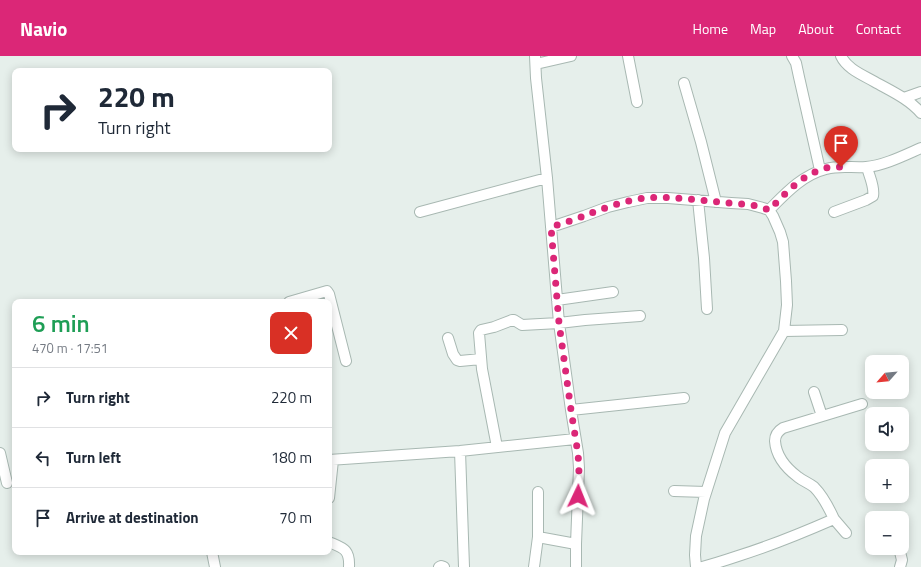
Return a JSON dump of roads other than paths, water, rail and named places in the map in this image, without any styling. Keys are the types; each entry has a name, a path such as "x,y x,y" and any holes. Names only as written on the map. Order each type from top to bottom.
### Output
{"street":[{"path":"571,56 535,60 547,178 559,323 578,454 579,468 576,567"},
{"path":"628,56 637,102"},
{"path":"792,56 796,63 820,170"},
{"path":"842,56 848,66 904,98 921,113"},
{"path":"684,83 716,202"},
{"path":"904,98 921,92"},
{"path":"769,210 798,183 820,170 841,167 867,167 904,156 921,148"},
{"path":"834,212 873,196 873,188 867,167"},
{"path":"420,212 547,178"},
{"path":"551,227 608,207 647,198 668,198 748,204 769,210 773,216 783,242 786,264 787,305 784,331 725,433 706,492 696,536 696,567"},
{"path":"698,200 705,265 707,309"},
{"path":"299,299 327,291 330,299"},
{"path":"557,300 613,292"},
{"path":"332,306 346,361"},
{"path":"497,447 481,359 479,333 482,330 512,320 522,325 640,316"},
{"path":"784,331 842,330"},
{"path":"448,338 453,354 457,360 481,359"},
{"path":"814,392 822,416"},
{"path":"571,410 684,398"},
{"path":"846,533 834,519 822,496 813,486 798,477 786,467 781,460 775,445 775,438 780,429 862,404"},
{"path":"332,460 460,451 575,439"},
{"path":"460,451 464,567"},
{"path":"0,452 7,483"},
{"path":"674,491 706,492"},
{"path":"534,567 538,537 538,492"},
{"path":"702,567 716,564 755,550 834,519"},
{"path":"538,537 576,544"},
{"path":"332,543 344,549 348,557 349,567"},
{"path":"213,555 215,567"},
{"path":"900,567 902,560 901,555"},
{"path":"439,567 444,567"}]}
